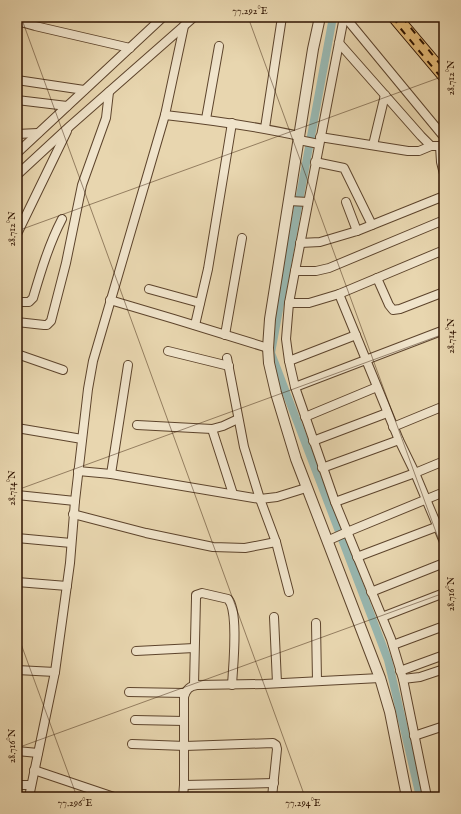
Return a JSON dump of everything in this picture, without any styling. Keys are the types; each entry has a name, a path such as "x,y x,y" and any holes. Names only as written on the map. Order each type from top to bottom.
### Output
{"highway":[{"path":"395,17 407,23 444,63"},
{"path":"407,23 444,75"}],"street":[{"path":"151,17 161,18"},
{"path":"17,175 108,92 194,17"},
{"path":"265,128 282,17"},
{"path":"320,17 313,50 309,140 299,202 270,319 268,348 276,393 296,459 306,488 330,540 380,678 390,712 407,797"},
{"path":"344,17 339,43 309,140 315,162 299,202 300,243 289,303 286,339 295,388 335,502 344,533 357,557 393,645 402,675 427,797"},
{"path":"344,17 444,138"},
{"path":"17,153 161,18"},
{"path":"17,21 130,48"},
{"path":"29,797 55,672 67,586 73,514 88,389 93,361 165,115 184,26"},
{"path":"339,43 431,146"},
{"path":"206,119 219,46"},
{"path":"17,80 84,90"},
{"path":"17,322 47,325 51,321 66,263 82,185 106,118 108,92"},
{"path":"373,145 385,96"},
{"path":"17,100 67,106"},
{"path":"165,115 206,119 265,128 309,140 373,145 413,151 419,151 431,146 442,145 441,162 444,174"},
{"path":"195,325 208,269 232,123"},
{"path":"17,234 70,126"},
{"path":"17,134 38,133"},
{"path":"315,162 344,168 372,224"},
{"path":"300,243 320,242 357,231 444,196"},
{"path":"346,202 357,231"},
{"path":"17,302 29,302 33,298 45,257 62,219"},
{"path":"294,271 316,271 328,268 444,220"},
{"path":"225,335 242,238"},
{"path":"289,303 309,303 339,294 444,250"},
{"path":"377,278 389,305 393,310 400,309 444,292"},
{"path":"149,289 200,304"},
{"path":"339,294 398,440 415,473 426,499 441,525 444,542"},
{"path":"110,300 268,348"},
{"path":"295,388 444,330"},
{"path":"289,361 356,335"},
{"path":"168,351 228,362 244,447 260,499 276,542 289,592"},
{"path":"17,354 63,370"},
{"path":"111,474 128,365"},
{"path":"305,417 377,387"},
{"path":"393,427 444,406"},
{"path":"313,442 387,413"},
{"path":"136,425 212,429 224,426 238,419"},
{"path":"17,428 82,439"},
{"path":"212,429 233,494"},
{"path":"322,468 398,440"},
{"path":"335,502 444,461"},
{"path":"78,471 111,474 260,499 277,497 306,488"},
{"path":"330,540 444,492"},
{"path":"17,495 75,501"},
{"path":"73,514 146,533 213,547 245,548 276,542"},
{"path":"357,557 441,525"},
{"path":"17,538 71,543"},
{"path":"371,592 444,563"},
{"path":"17,582 67,586"},
{"path":"194,685 196,595 202,593 228,599 231,604 234,628 232,685"},
{"path":"382,617 444,594"},
{"path":"274,617 277,683"},
{"path":"316,623 317,681"},
{"path":"393,645 444,626"},
{"path":"136,651 194,648"},
{"path":"402,675 444,655"},
{"path":"402,675 420,677 444,669"},
{"path":"17,670 55,672"},
{"path":"183,797 185,693 189,687 194,685 232,685 380,678"},
{"path":"129,692 185,693"},
{"path":"135,720 184,721"},
{"path":"414,736 444,726"},
{"path":"132,744 185,746 273,743 276,745 277,749 272,797"},
{"path":"17,751 38,753"},
{"path":"34,770 114,797"},
{"path":"184,785 274,783"},
{"path":"17,785 31,785"}],"waterway":[{"path":"333,17 271,353 388,660 420,797"}],"railway":[{"path":"393,17 401,29 444,81"},
{"path":"402,17 444,69"}]}
